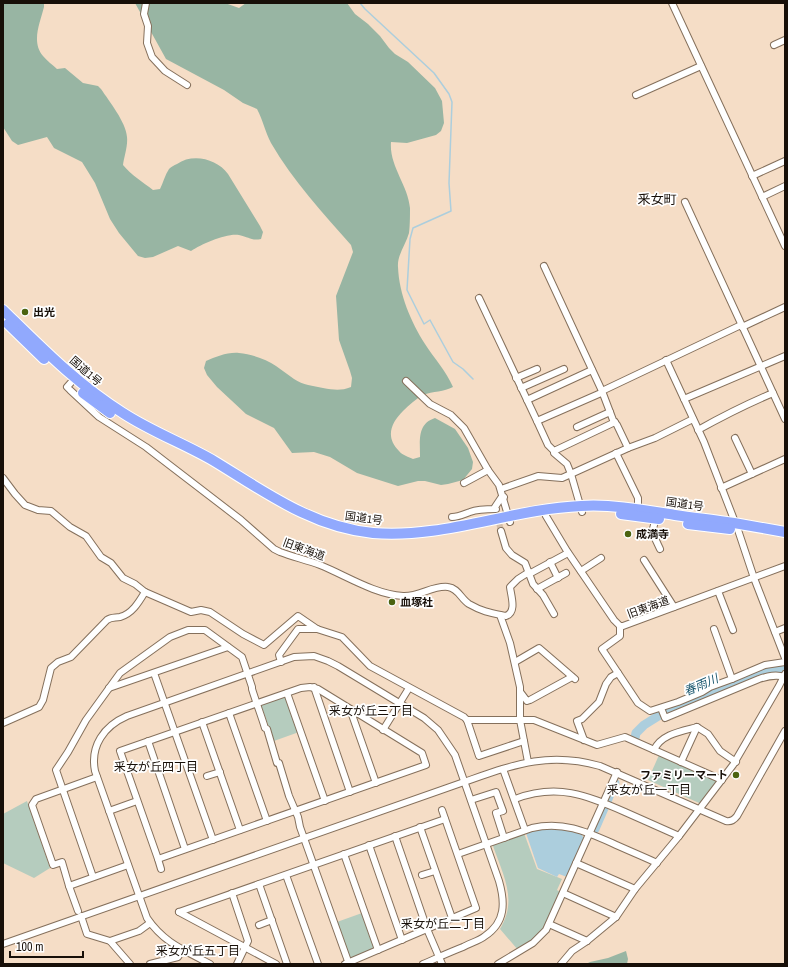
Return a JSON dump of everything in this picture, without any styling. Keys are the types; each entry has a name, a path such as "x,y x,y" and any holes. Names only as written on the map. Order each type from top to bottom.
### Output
{"highway":[{"name":"国道1号","path":"3,310 28,339"},
{"name":"国道1号","path":"3,319 28,339 73,380 96,404 117,417 199,460 286,512 310,524 340,534 389,540 409,539 436,536 542,510 581,509 609,506 638,509 736,527 785,538"},
{"name":"国道1号","path":"509,519 546,516 581,509 785,532"}],"street":[{"path":"146,3 144,14 148,26 147,43 152,57 165,72 187,85"},
{"path":"672,3 785,246"},
{"path":"774,45 785,40"},
{"path":"636,95 701,66"},
{"path":"752,176 785,161"},
{"path":"762,197 785,186"},
{"path":"685,202 785,419"},
{"path":"544,266 610,412 628,448"},
{"path":"478,298 548,445 554,453 567,464 581,509"},
{"path":"537,422 666,360 785,307"},
{"path":"684,399 785,356"},
{"path":"666,360 694,419 785,658"},
{"path":"516,378 537,369"},
{"path":"521,388 564,369"},
{"path":"527,400 592,370"},
{"name":"旧東海道","path":"73,380 67,387 99,417 146,447 241,520 274,549 320,565 359,584 400,596 412,596 435,589 448,587 453,588 467,602 477,608 486,613 500,615"},
{"path":"406,381 430,404 458,421 474,444 488,470 501,489 509,519"},
{"path":"698,430 742,406 773,393"},
{"path":"578,427 610,412"},
{"path":"501,489 538,476 558,478 571,474 616,453 655,438 694,419"},
{"path":"554,451 615,422"},
{"path":"735,438 752,474"},
{"path":"616,453 638,498 638,509"},
{"path":"721,488 785,459"},
{"path":"464,483 488,470"},
{"path":"3,478 25,505 38,510 51,511 70,527 83,533 90,540 101,557 111,563 120,575 145,592 191,612 201,610 210,612 243,634 264,645 298,616 317,629 342,637 370,666 464,717 467,720 479,756 524,741"},
{"path":"452,517 461,516 480,510 496,511 495,507 498,502 504,498"},
{"name":"旧東海道","path":"546,516 568,553 614,620 620,626 785,566"},
{"path":"656,518 652,532 660,549"},
{"path":"501,532 505,545 510,554 525,564 533,584 554,614"},
{"path":"528,762 520,720 521,693 510,643 500,615 506,616 512,612 513,604 510,587 529,573 568,553"},
{"path":"581,571 601,558"},
{"path":"644,560 674,607"},
{"path":"550,562 558,578"},
{"path":"537,589 566,573"},
{"path":"718,591 733,630"},
{"path":"3,722 39,707 44,700 50,671 54,665 71,657 107,620 128,614 145,592"},
{"path":"620,626 620,636 602,649 638,703 647,710 651,711 702,692 764,665 785,662"},
{"path":"775,632 785,628"},
{"path":"281,662 279,655 298,629 317,629"},
{"path":"714,629 732,679"},
{"path":"93,877 56,770 86,720 120,673 170,637 188,630 205,630 242,657 347,964 476,908 442,810"},
{"path":"109,688 228,647"},
{"path":"515,662 539,648 574,678 527,701 521,693"},
{"path":"210,964 166,939 150,923 144,912 97,777 94,766 95,749 98,741 109,727 114,722 127,716 281,662 300,656 314,656 338,666 424,718 438,730 449,744 455,755 503,894 504,904 500,919 486,936 424,964"},
{"path":"154,673 213,840"},
{"path":"584,740 577,722 599,702 606,684 611,677 618,673"},
{"path":"561,964 572,951 588,941 616,917 635,889 700,810 736,762 785,676 773,675 760,679 665,718 661,708"},
{"path":"314,687 350,792"},
{"path":"158,859 426,765 422,753 314,687 301,688 120,751 161,869"},
{"path":"383,730 409,688"},
{"path":"711,688 715,697"},
{"path":"286,693 325,801"},
{"path":"350,709 376,783"},
{"path":"229,713 267,821"},
{"path":"467,720 534,720 597,745 625,737 722,780"},
{"path":"202,722 240,830"},
{"path":"654,750 657,744 672,734 697,727 708,734 720,751 736,762"},
{"path":"681,762 697,727"},
{"path":"3,944 79,914 139,896 464,782 528,762 552,759 574,760 594,764 617,772 726,821 734,820 785,731"},
{"path":"148,741 185,849"},
{"path":"503,769 525,830"},
{"path":"207,776 220,772"},
{"path":"498,964 537,940 543,934 605,803 617,772"},
{"path":"97,777 36,799 32,805 53,865 62,862 69,886 87,934 110,941 130,964"},
{"path":"515,799 534,793 554,791 584,795 679,836"},
{"path":"471,800 496,792 503,811 496,813 504,838"},
{"path":"109,811 138,801"},
{"path":"276,964 179,912 445,819"},
{"path":"458,854 525,830 539,826 559,825 576,828 590,833 657,863"},
{"path":"420,827 452,918"},
{"path":"395,836 427,929 442,964"},
{"path":"369,845 402,940"},
{"path":"344,854 378,950"},
{"path":"576,863 635,889"},
{"path":"69,886 128,865"},
{"path":"422,875 435,871"},
{"path":"286,875 318,964"},
{"path":"259,884 287,964"},
{"path":"563,893 616,917"},
{"path":"232,894 248,941 246,948 237,964"},
{"path":"259,925 272,920"},
{"path":"110,941 139,931 150,923"},
{"path":"549,924 588,941"},
{"path":"150,964 178,957 183,949"}],"green space":[{"path":"3,3 44,3 37,39 39,51 57,69 65,68 83,83 98,86 101,89 124,125 127,144 123,165 130,172 153,190 160,189 166,174 174,165 183,161 197,158 211,161 228,174 260,226 263,232 261,239 252,239 234,235 214,240 191,251 178,246 153,257 145,258 138,256 119,233 110,219 95,183 82,162 54,148 47,137 18,145 12,141 3,127"},
{"path":"135,3 225,3 239,8 246,3 347,3 355,14 380,36 395,54 408,62 435,88 442,101 444,123 441,131 436,135 407,143 391,142 391,151 409,200 410,208 409,233 400,254 398,263 403,297 415,326 425,344 453,387 423,395 415,400 395,420 391,430 391,435 392,441 400,452 413,459 420,457 422,428 429,421 435,418 455,429 468,448 473,462 472,469 463,480 441,485 418,481 398,486 357,473 330,457 314,452 292,453 274,428 246,414 217,387 207,375 204,368 206,361 226,354 239,353 268,361 297,381 304,384 334,390 341,390 351,387 352,378 339,340 336,296 353,252 351,245 309,196 280,157 269,139 257,109 243,103 224,90 166,59"},
{"path":"283,696 286,697 299,732 274,741 261,705 262,703"},
{"path":"659,755 716,780 717,782 702,803 648,780"},
{"path":"27,801 50,868 34,878 3,863 3,814"},
{"path":"524,833 537,869 562,879 557,890 560,892 544,930 534,940 518,950 500,929 508,908 508,898 504,877 493,844"},
{"path":"362,913 374,947 373,950 352,959 350,958 337,922"},
{"path":"626,951 628,959 627,964 586,964 608,958"}],"water":[{"path":"551,827 583,833 582,836 585,838 567,877 559,874 557,877 538,868 526,833"}],"waterway":[{"path":"360,3 434,73 449,94 452,102 449,183 451,211 413,228 410,239 407,290 424,324 430,320 453,362 473,379"},
{"name":"春雨川","path":"635,738 636,733 644,725 660,715 763,673 774,670 785,670"},
{"name":"春雨川","path":"593,830 595,829 615,783"}],"tunnel":[{"path":"497,514 501,531"}],"place":[{"name":"出光","path":"25,312"},
{"name":"成満寺","path":"628,534"},
{"name":"血塚社","path":"392,602"},
{"name":"ファミリーマート","path":"736,775"}],"district":[{"name":"釆女町","path":"657,199"},
{"name":"釆女が丘三丁目","path":"371,711"},
{"name":"釆女が丘四丁目","path":"156,767"},
{"name":"釆女が丘一丁目","path":"649,790"},
{"name":"釆女が丘二丁目","path":"443,924"},
{"name":"釆女が丘五丁目","path":"198,951"}]}
